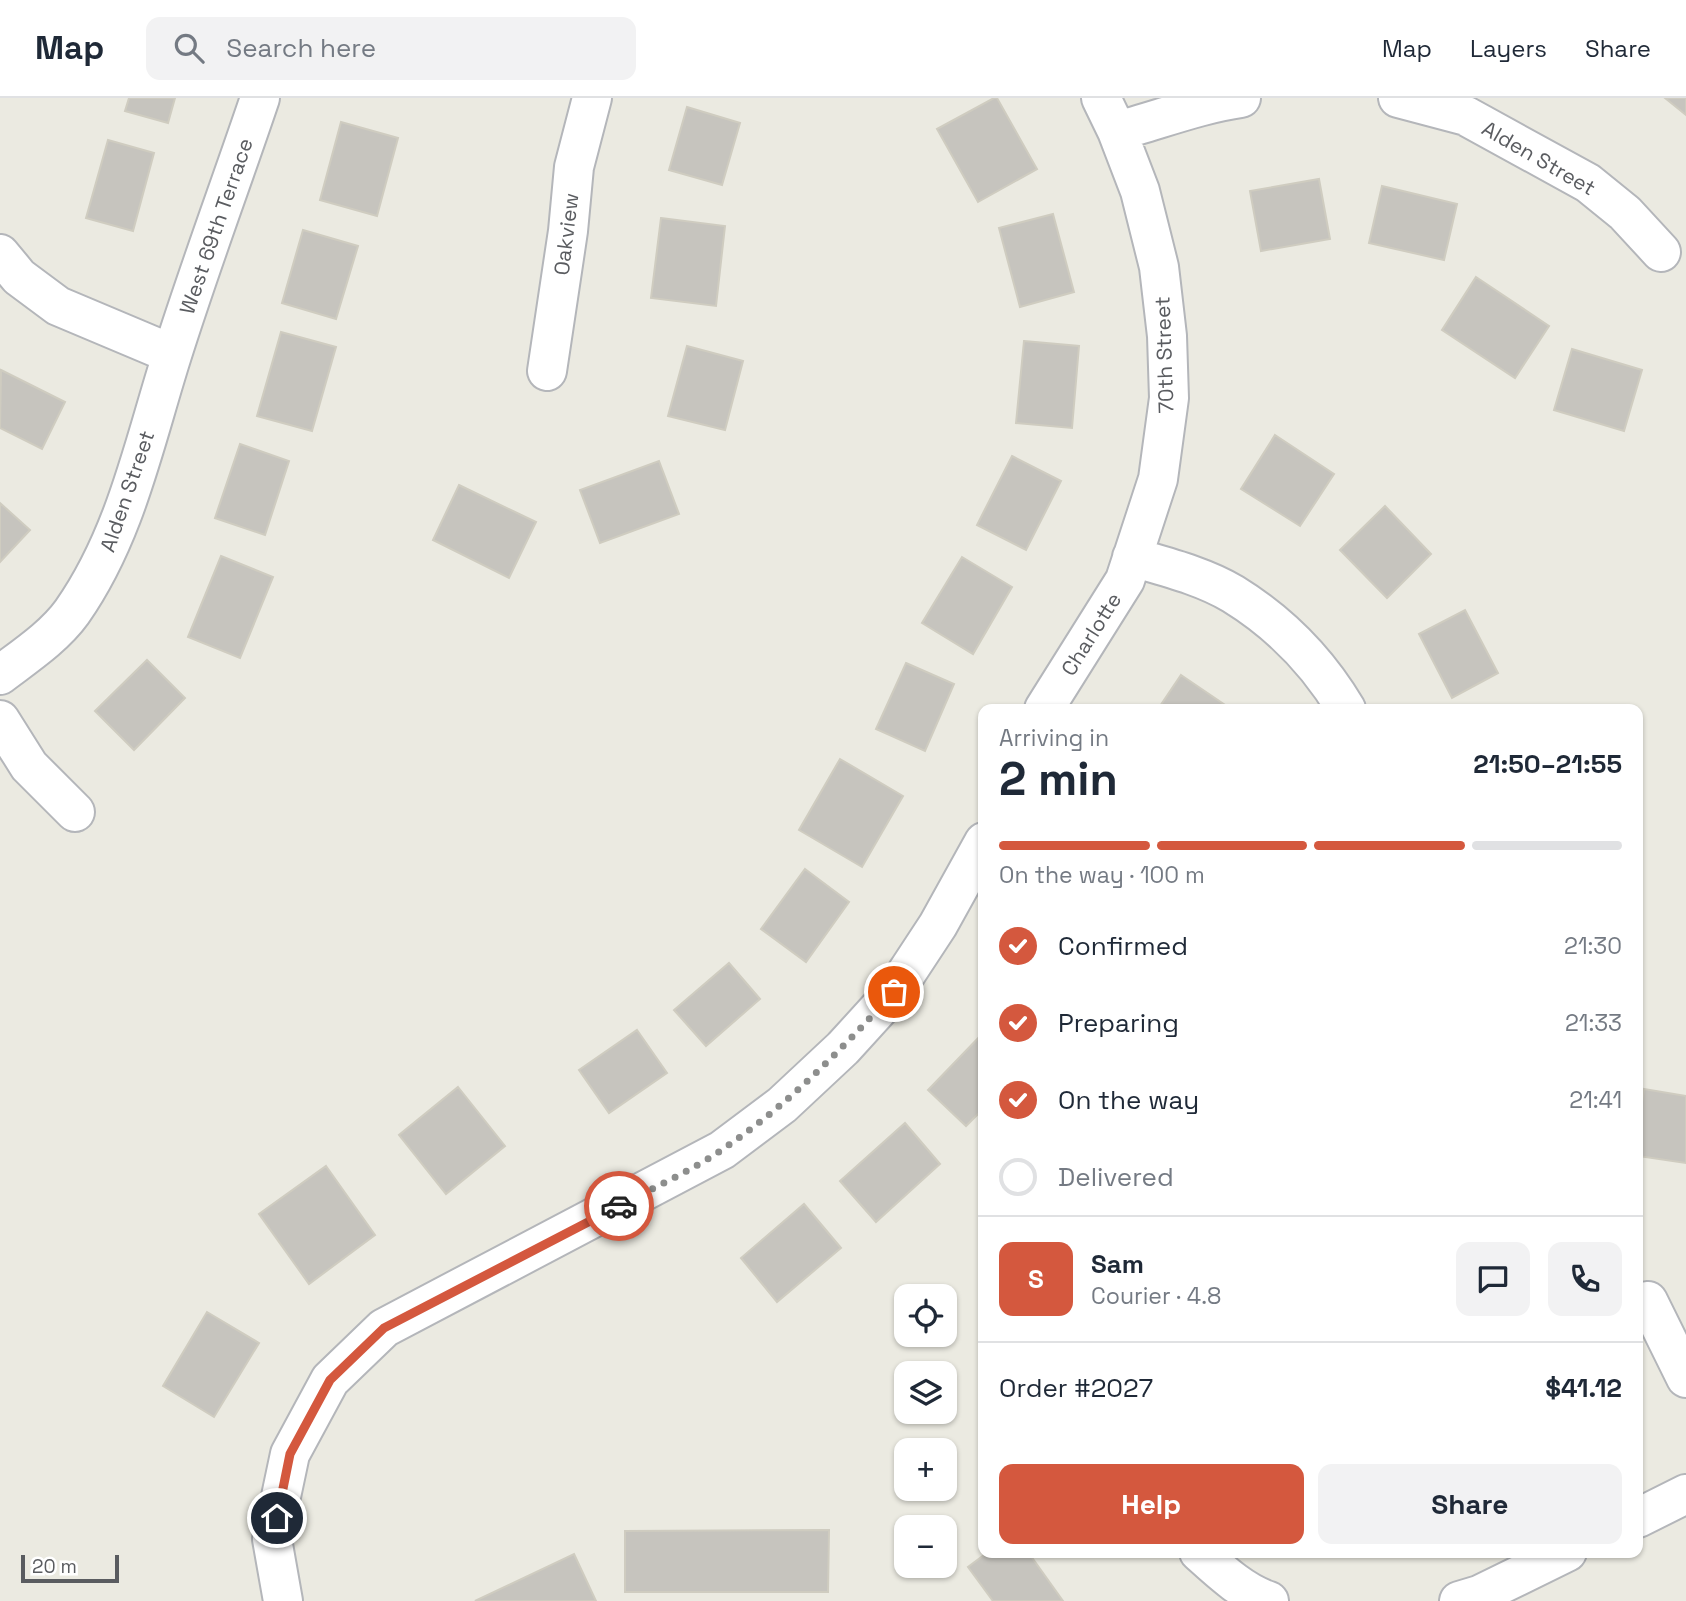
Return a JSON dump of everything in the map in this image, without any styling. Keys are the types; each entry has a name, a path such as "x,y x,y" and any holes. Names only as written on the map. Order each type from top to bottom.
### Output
{"street":[{"name":"West 69th Terrace","path":"172,354 260,98"},
{"name":"Oakview","path":"547,371 568,232 574,167 592,98"},
{"path":"1109,114 1241,98"},
{"name":"Alden Street","path":"1409,99 1466,116 1588,183 1625,213 1661,252"},
{"name":"70th Street","path":"1109,114 1140,191 1159,267 1167,336 1169,398 1158,478 1132,557"},
{"path":"0,254 19,277 58,306 172,354"},
{"name":"Alden Street","path":"0,675 36,648 70,615 99,569 122,518 172,354"},
{"path":"1132,557 1186,573 1231,593 1259,612 1294,640 1321,672 1343,704"},
{"name":"Charlotte","path":"1047,704 1125,580 1132,557"},
{"path":"0,720 29,766 75,812"},
{"path":"283,1601 272,1539 290,1454 330,1380 384,1328 722,1150 782,1105 843,1048 894,992 938,925 978,853"},
{"path":"1648,1301 1686,1378"},
{"path":"1643,1516 1686,1494"},
{"path":"1206,1558 1256,1597 1269,1601"},
{"path":"1460,1601 1479,1595 1555,1558"}],"building":[{"path":"129,98 175,98 168,123 125,111"},
{"path":"997,98 1037,169 978,202 937,129"},
{"path":"1665,98 1686,98 1686,115"},
{"path":"687,107 740,123 722,185 669,170"},
{"path":"341,122 398,138 377,216 320,200"},
{"path":"108,140 154,153 133,231 86,218"},
{"path":"1319,179 1330,239 1261,251 1250,191"},
{"path":"1382,186 1457,204 1444,260 1369,243"},
{"path":"1053,214 1074,292 1020,307 999,228"},
{"path":"661,218 725,226 716,306 651,298"},
{"path":"303,230 358,246 336,319 282,303"},
{"path":"1476,277 1549,326 1515,378 1442,330"},
{"path":"281,332 336,347 312,431 257,416"},
{"path":"1024,341 1079,346 1072,428 1016,423"},
{"path":"687,346 743,361 725,430 668,416"},
{"path":"1572,349 1642,370 1624,431 1554,410"},
{"path":"1,370 65,402 42,449 0,428"},
{"path":"1275,435 1334,474 1300,526 1241,489"},
{"path":"240,444 289,461 265,535 215,518"},
{"path":"1012,456 1061,481 1026,550 977,525"},
{"path":"659,461 679,514 600,543 580,490"},
{"path":"459,485 536,522 509,578 433,540"},
{"path":"0,503 30,530 0,562"},
{"path":"1385,506 1431,554 1387,598 1340,550"},
{"path":"221,556 273,577 240,658 188,637"},
{"path":"962,557 1012,587 973,654 922,623"},
{"path":"1465,610 1498,673 1452,698 1419,634"},
{"path":"147,660 185,698 134,750 95,711"},
{"path":"906,663 954,684 925,751 876,729"},
{"path":"1181,675 1224,704 1161,704"},
{"path":"840,759 903,796 862,867 799,830"},
{"path":"805,869 849,902 806,962 761,929"},
{"path":"729,963 760,999 706,1046 674,1010"},
{"path":"637,1030 667,1073 609,1113 579,1070"},
{"path":"978,1038 978,1114 966,1126 928,1090"},
{"path":"458,1087 505,1146 446,1194 399,1135"},
{"path":"1644,1089 1686,1096 1686,1163 1643,1157"},
{"path":"905,1123 940,1164 876,1222 840,1181"},
{"path":"326,1166 375,1235 309,1284 259,1214"},
{"path":"804,1204 841,1248 777,1302 741,1258"},
{"path":"207,1312 259,1343 214,1417 163,1386"},
{"path":"829,1530 828,1592 625,1592 625,1531"},
{"path":"574,1554 596,1601 475,1601"},
{"path":"980,1558 1032,1558 1063,1601 993,1601 968,1567"}],"way so far":[{"path":"619,1206 722,1150 782,1105 843,1048 894,992"}],"route":[{"path":"277,1518 290,1454 330,1380 384,1328 619,1206"}]}
